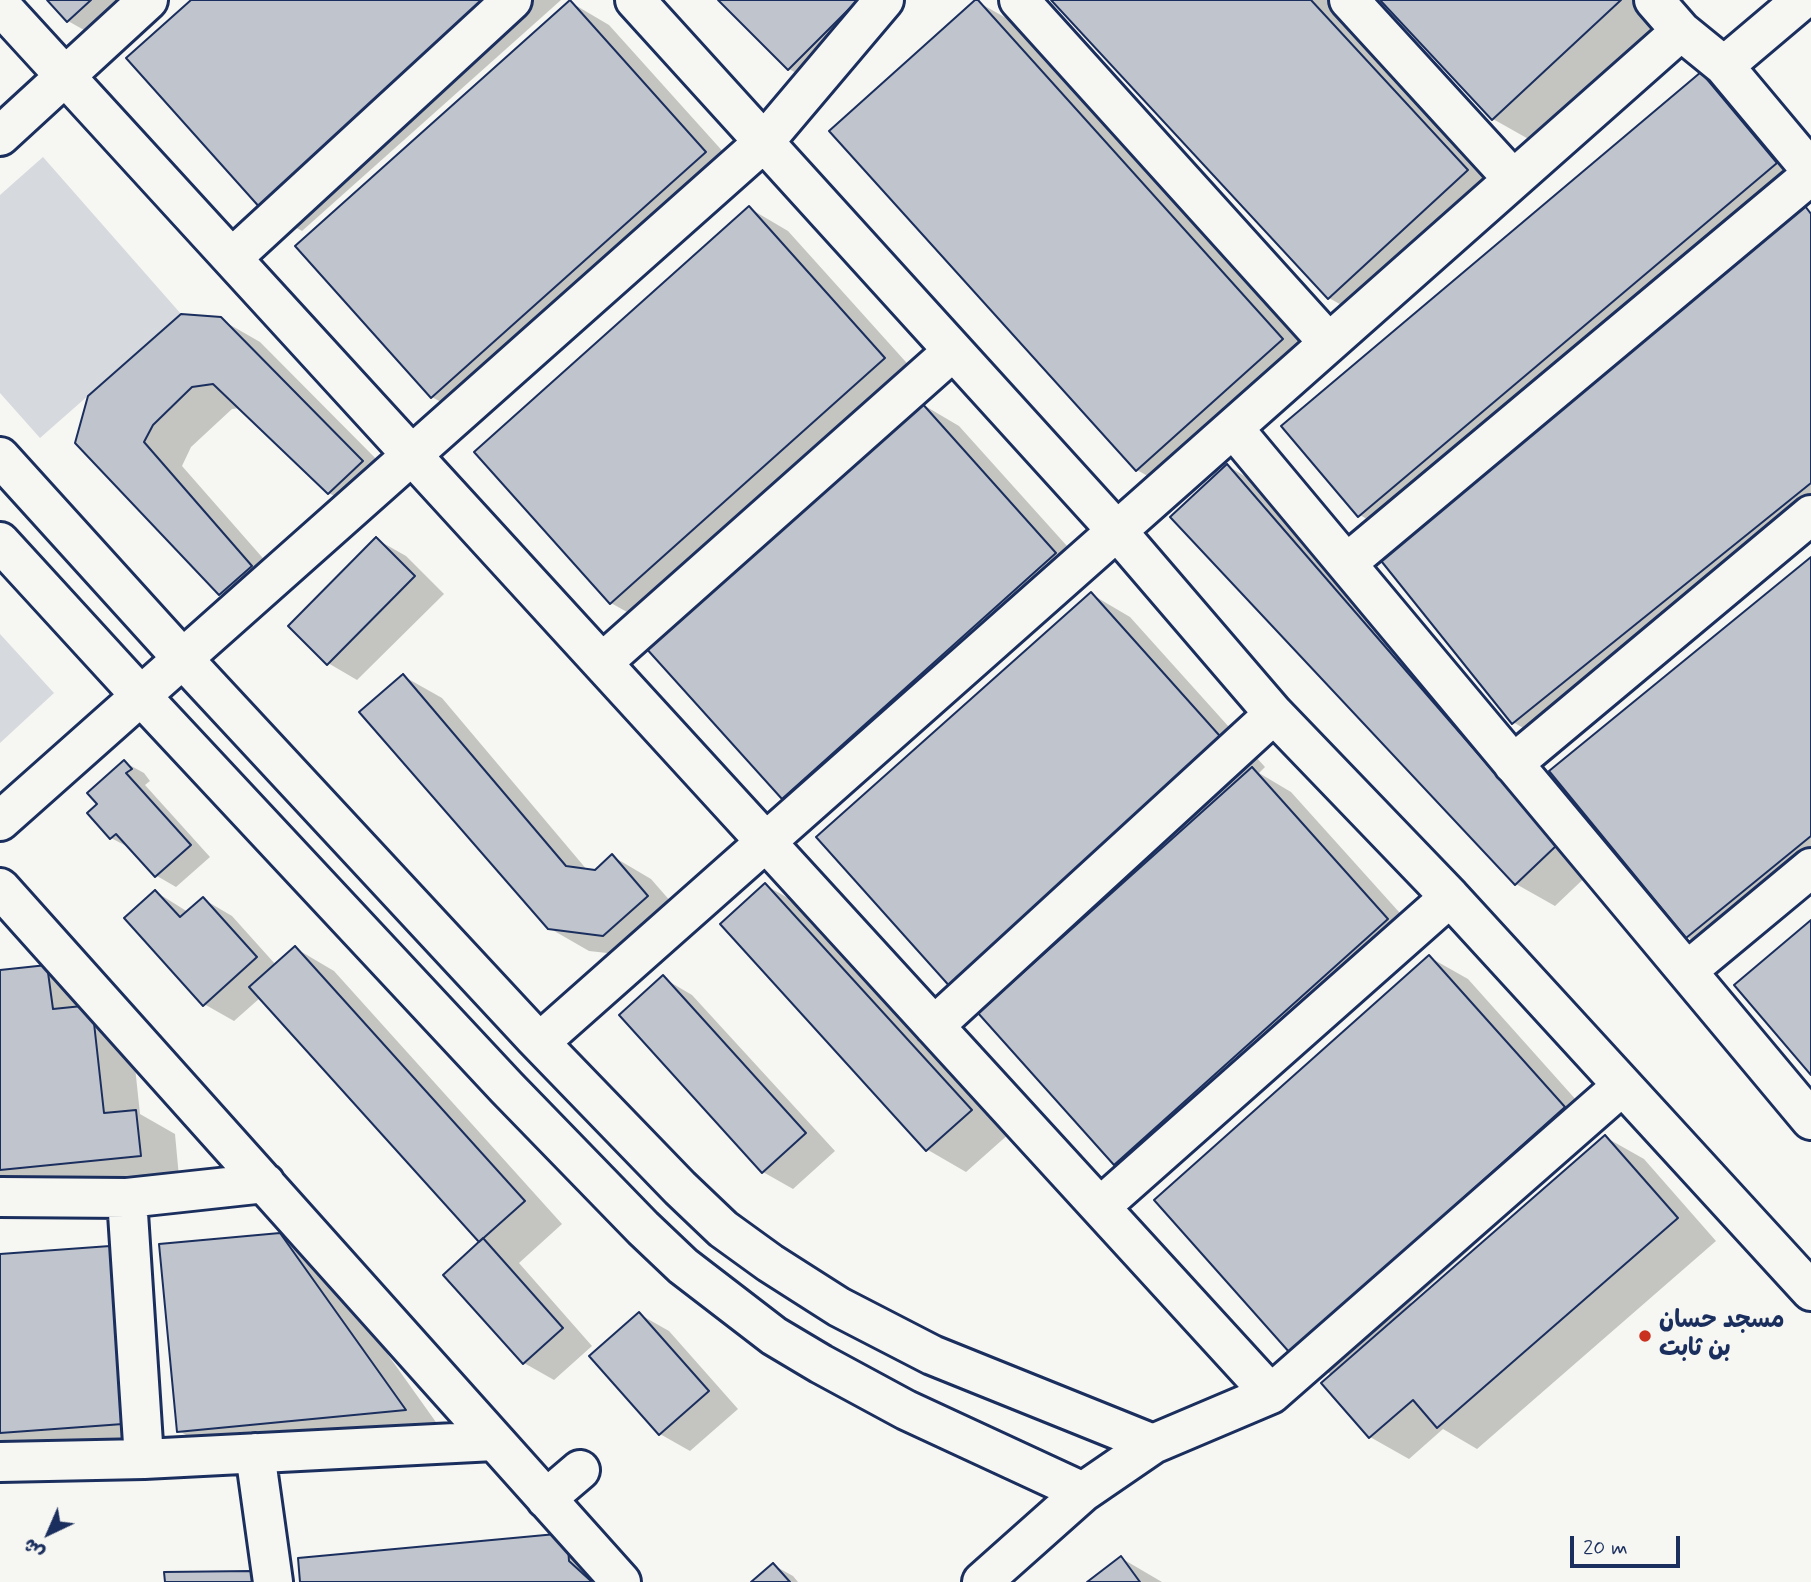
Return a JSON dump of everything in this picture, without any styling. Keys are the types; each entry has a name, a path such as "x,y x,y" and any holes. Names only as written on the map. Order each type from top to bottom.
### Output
{"street":[{"path":"0,136 148,0"},
{"path":"232,258 512,0"},
{"path":"635,0 1117,531 1274,714 1450,897 1811,1291"},
{"path":"0,821 764,142 884,0"},
{"path":"1019,0 1329,342"},
{"path":"1349,0 1513,179"},
{"path":"1654,0 1681,31 1724,66 1811,170"},
{"path":"1724,66 1802,0"},
{"path":"0,5 1271,1394"},
{"path":"540,1042 1681,31"},
{"path":"1347,563 1811,175"},
{"path":"602,663 953,351"},
{"path":"1233,428 1811,1120"},
{"path":"0,457 183,659 540,1042 723,1229 839,1307 932,1354 1153,1444"},
{"path":"1513,764 1811,515"},
{"path":"0,542 507,1088 683,1266 774,1336 821,1364 906,1410 1083,1492"},
{"path":"934,1026 1274,714"},
{"path":"1687,971 1811,867"},
{"path":"2,894 621,1582"},
{"path":"1100,1207 1450,897"},
{"path":"982,1582 1083,1492 1153,1444 1271,1394 1622,1086"},
{"path":"0,1197 127,1198 265,1184"},
{"path":"127,1198 144,1460"},
{"path":"0,1462 144,1460 495,1441"},
{"path":"255,1453 273,1582"},
{"path":"547,1499 580,1469"}],"shaded area":[{"path":"43,157 181,314 40,438 0,393 0,195"},
{"path":"0,634 54,693 0,743"}],"building":[{"path":"47,0 91,0 67,22"},
{"path":"191,0 497,0 262,210 126,58"},
{"path":"570,0 706,152 431,398 295,246"},
{"path":"718,0 858,0 788,70"},
{"path":"978,0 1283,339 1136,471 829,131"},
{"path":"1051,0 1311,0 1468,170 1328,299"},
{"path":"1380,0 1621,0 1492,120"},
{"path":"1701,72 1777,163 1358,517 1281,426"},
{"path":"749,206 885,358 610,604 474,452"},
{"path":"1805,206 1811,214 1811,483 1512,724 1374,552"},
{"path":"181,314 221,317 363,461 328,494 213,384 192,387 153,425 144,442 252,566 219,595 75,443 88,396"},
{"path":"920,401 1056,553 782,799 645,647"},
{"path":"1227,464 1557,845 1515,885 1170,517"},
{"path":"376,537 415,576 327,665 288,626"},
{"path":"1811,557 1811,836 1686,938 1549,771"},
{"path":"1091,592 1227,744 953,990 816,837"},
{"path":"403,674 566,866 595,870 612,854 648,896 603,936 548,929 359,712"},
{"path":"124,760 132,769 126,773 191,845 155,877 116,834 110,839 87,813 97,804 87,793"},
{"path":"1252,767 1388,919 1114,1165 978,1013"},
{"path":"765,883 972,1110 926,1151 720,924"},
{"path":"155,890 180,917 203,897 257,957 203,1006 124,918"},
{"path":"1811,920 1811,1075 1734,985"},
{"path":"295,946 525,1201 479,1242 249,987"},
{"path":"1429,955 1565,1107 1290,1353 1154,1200"},
{"path":"47,965 53,1009 92,1005 104,1113 136,1110 141,1156 0,1170 0,970"},
{"path":"663,975 806,1133 762,1173 619,1015"},
{"path":"1605,1135 1678,1218 1437,1428 1413,1400 1369,1438 1321,1383"},
{"path":"280,1233 406,1410 177,1432 159,1244"},
{"path":"483,1238 563,1328 523,1364 443,1275"},
{"path":"110,1246 123,1424 0,1433 0,1254"},
{"path":"639,1312 709,1391 659,1435 589,1356"},
{"path":"567,1533 569,1561 592,1582 300,1582 298,1558"},
{"path":"1121,1556 1140,1582 1087,1582"},
{"path":"773,1563 790,1582 751,1582"},
{"path":"252,1571 252,1582 165,1582 164,1572"}],"place":[{"name":"مسجد حسان بن ثابت","path":"1645,1336"}]}
